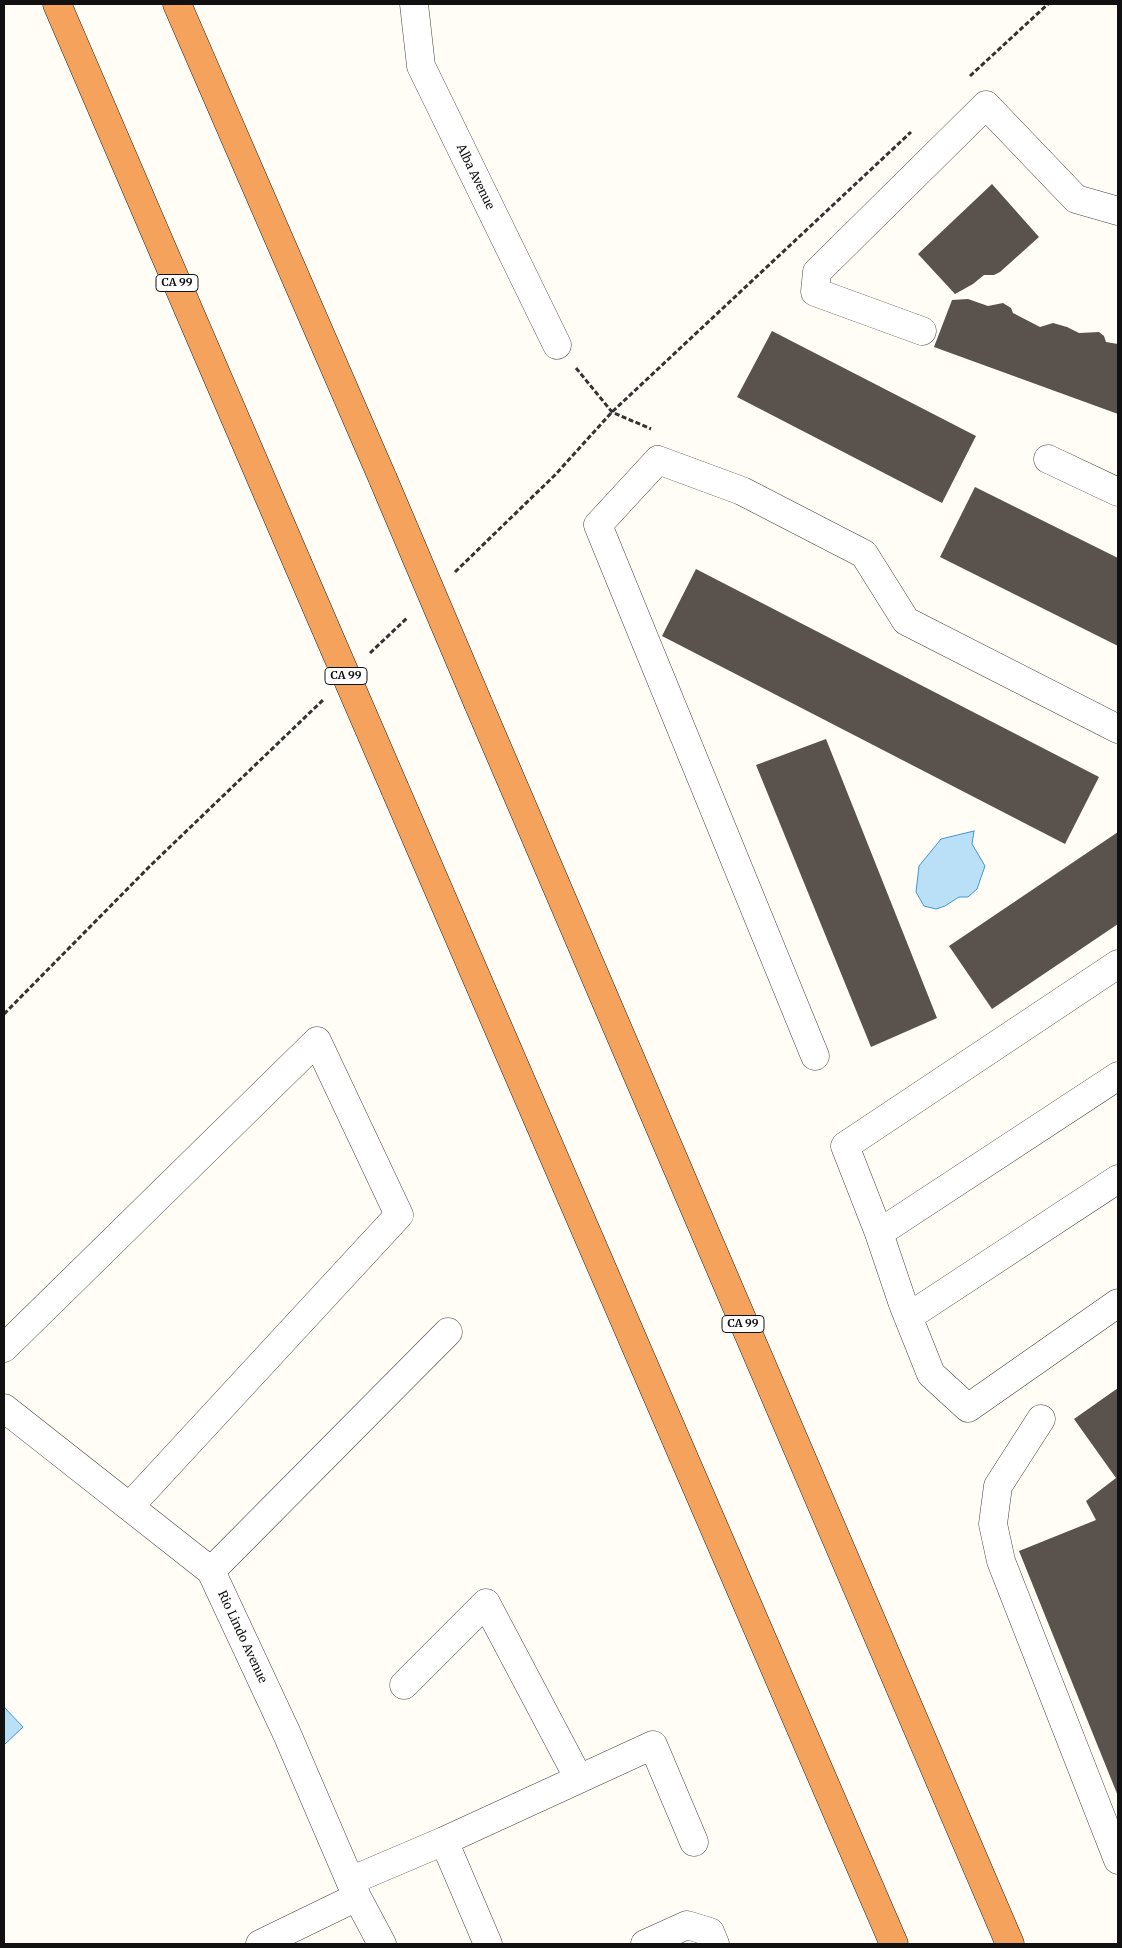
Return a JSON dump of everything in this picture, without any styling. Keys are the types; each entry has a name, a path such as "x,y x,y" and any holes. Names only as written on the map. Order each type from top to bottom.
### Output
{"highway":[{"name":"CA 99","path":"58,4 894,1944"},
{"name":"CA 99","path":"177,4 1010,1944"},
{"path":"190,4 205,70"}],"street":[{"name":"Alba Avenue","path":"414,4 421,66 557,345"},
{"path":"922,331 815,292 817,272 986,105 1076,199 1118,211"},
{"path":"1048,458 1118,492"},
{"path":"815,1056 598,525 658,460 742,491 864,554 906,621 1118,729"},
{"path":"1118,964 845,1146 931,1374 968,1408 1118,1302"},
{"path":"4,1348 317,1041 400,1215 130,1506"},
{"path":"879,1233 1118,1076"},
{"path":"908,1317 1118,1179"},
{"path":"211,1571 448,1332"},
{"name":"Rio Lindo Avenue","path":"4,1408 211,1571 287,1734 354,1889 382,1944"},
{"path":"1041,1419 998,1486 993,1524 1001,1562 1118,1860"},
{"path":"404,1685 486,1603 579,1778"},
{"path":"260,1944 354,1889 444,1841 653,1745 694,1842"},
{"path":"444,1841 488,1944"},
{"path":"645,1944 687,1925 710,1932 714,1944"}],"path":[{"path":"966,80 1048,4"},
{"path":"449,578 555,475 612,412 916,128"},
{"path":"557,345 612,412"},
{"path":"364,660 413,612"},
{"path":"4,1014 151,865 328,694"}],"water":[{"path":"974,831 972,844 985,866 977,889 968,897 959,897 945,906 936,909 924,906 916,892 919,866 941,839"},
{"path":"4,1707 23,1727 4,1745"}],"building":[{"path":"992,184 1039,237 1000,272 994,275 984,275 955,294 918,254"},
{"path":"968,299 988,306 1003,303 1011,308 1013,313 1040,327 1053,323 1079,333 1099,332 1104,336 1106,342 1118,344 1118,414 934,347 952,300"},
{"path":"772,331 976,436 942,503 737,397"},
{"path":"975,487 1118,558 1118,646 940,557"},
{"path":"696,569 1099,777 1065,844 662,636"},
{"path":"826,739 937,1018 871,1047 756,765"},
{"path":"1118,832 1118,924 992,1009 949,946"},
{"path":"1118,1388 1118,1796 1019,1551 1096,1520 1086,1501 1116,1478 1074,1419"}]}
